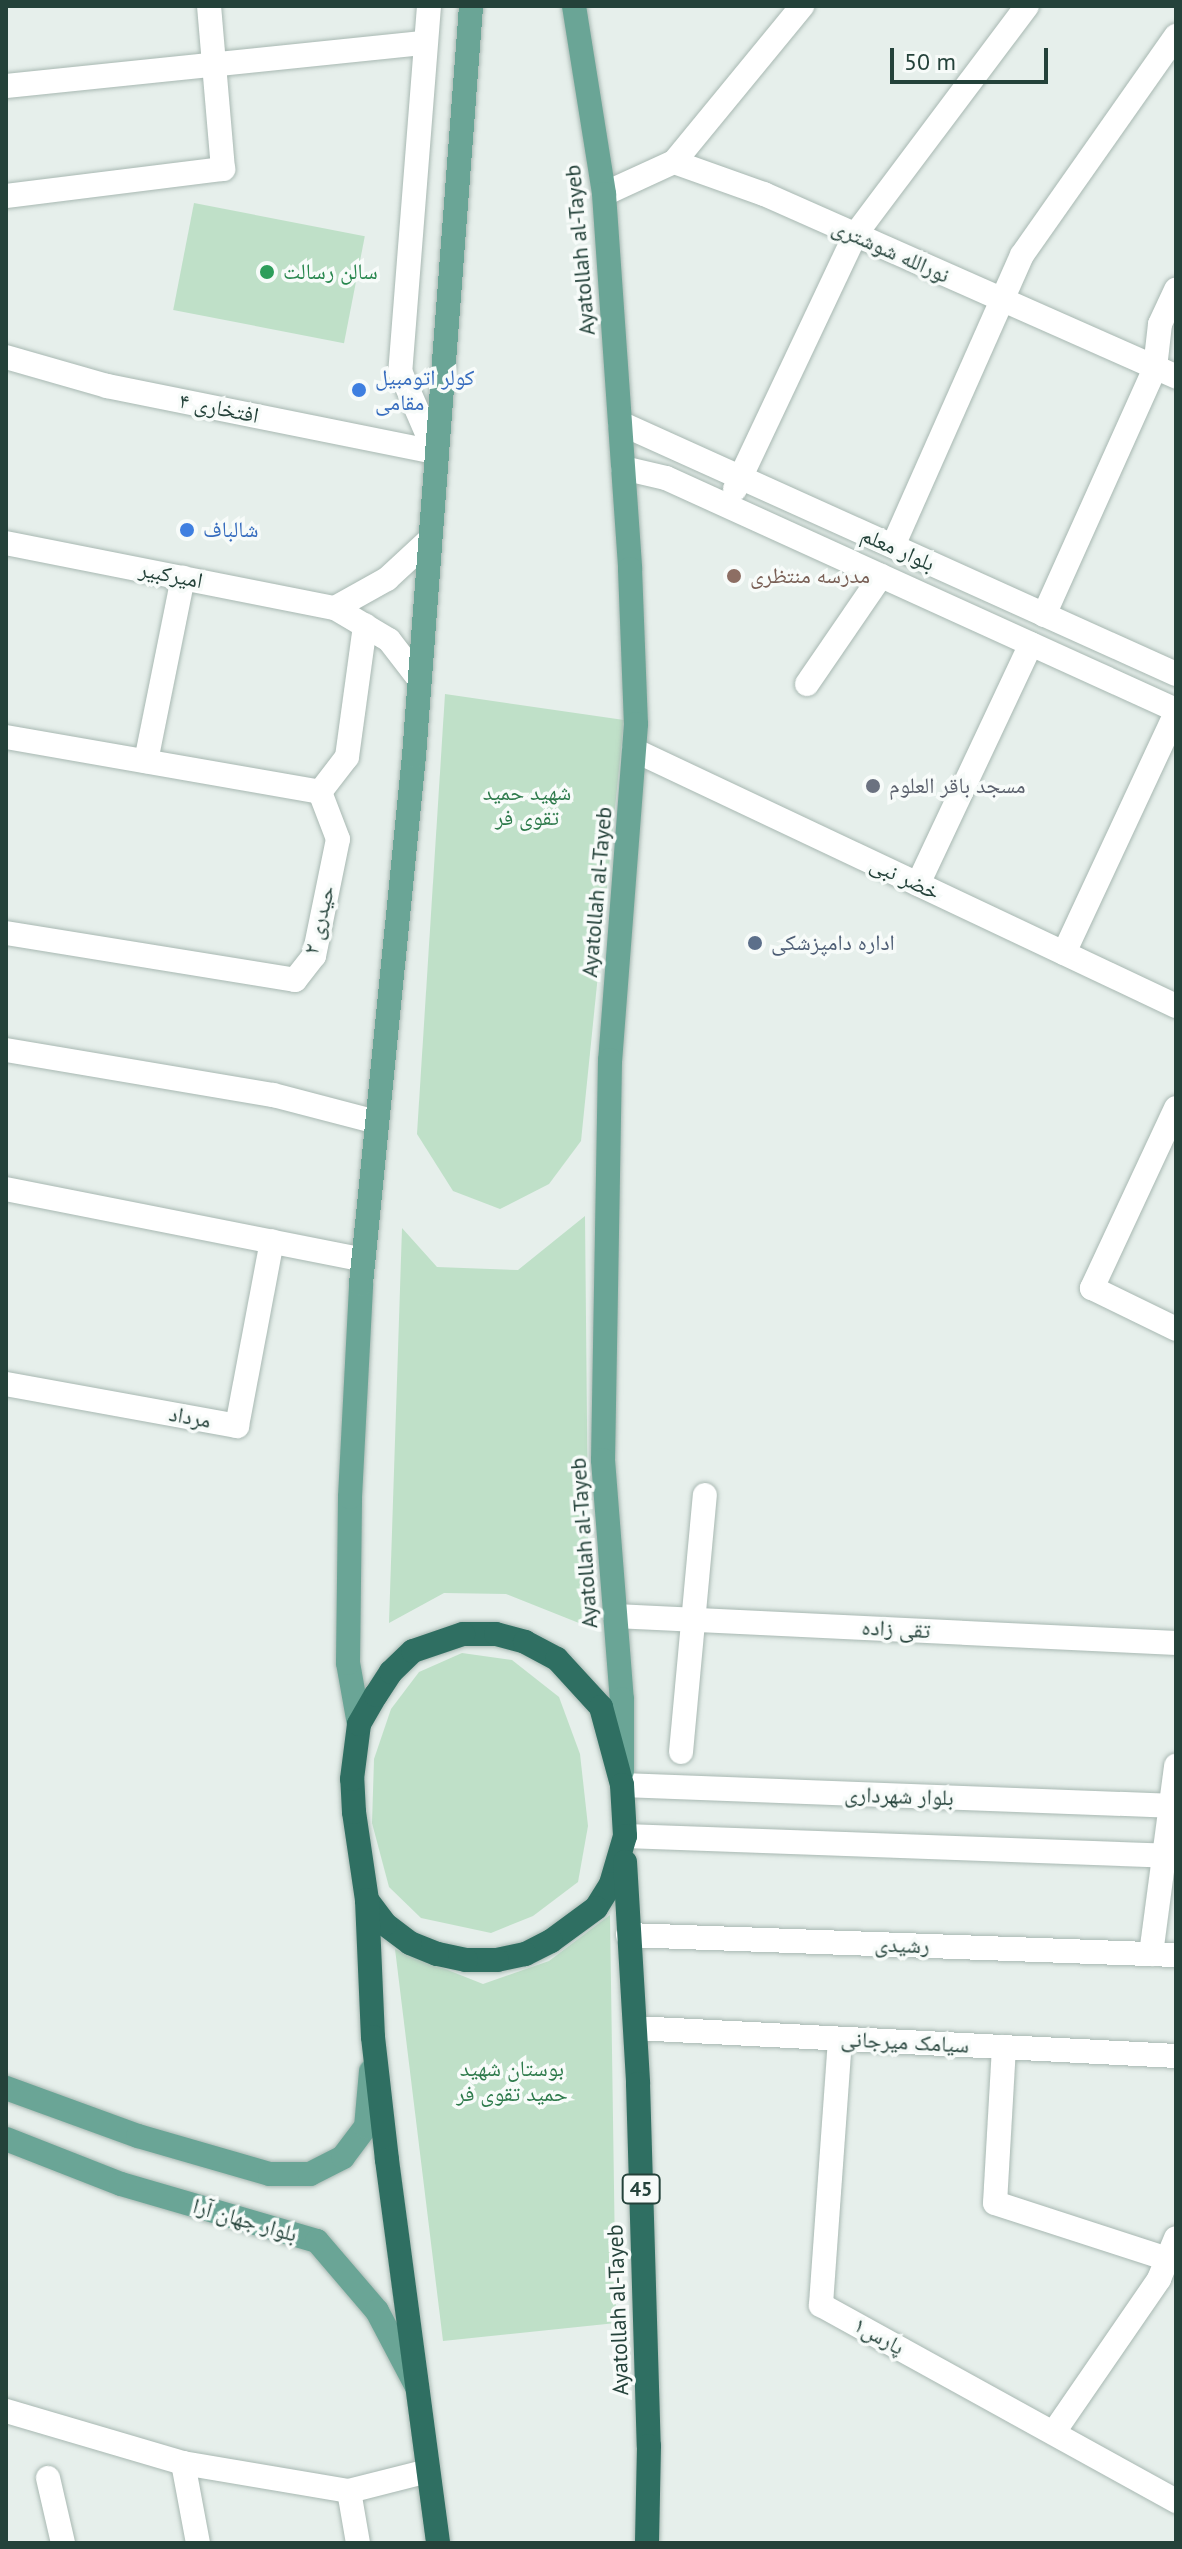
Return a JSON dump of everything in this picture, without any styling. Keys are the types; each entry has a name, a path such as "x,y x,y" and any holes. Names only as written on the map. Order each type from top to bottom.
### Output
{"highway":[{"name":"Ayatollah al-Tayeb","path":"359,1724 391,1672 413,1651 463,1634 496,1634 525,1642 557,1659 601,1707 622,1785 625,1836 635,2028 649,2446 647,2543"},
{"path":"359,1724 352,1779 367,1900 373,2037 438,2543"},
{"path":"367,1900 385,1924 410,1943 437,1954 466,1960 497,1960 525,1954 551,1941 596,1908 611,1884 625,1836"}],"main road":[{"path":"359,1724 348,1663 350,1497 363,1260 419,679 471,6"},
{"name":"Ayatollah al-Tayeb","path":"573,9 604,194 632,622 634,750 609,1074 603,1460 622,1699 622,1785"},
{"path":"6,2088 138,2136 270,2174 310,2174 343,2157 366,2127 373,2037"},
{"name":"بلوار جهان آرا","path":"6,2139 121,2184 317,2241 377,2311 417,2387"}],"street":[{"path":"6,196 223,169 209,6"},
{"path":"429,6 400,371 435,452"},
{"path":"604,194 674,162 802,6"},
{"path":"728,506 855,235 1027,6"},
{"path":"893,546 1022,255 1176,36"},
{"path":"6,86 425,43"},
{"name":"نورالله شوشتری","path":"674,162 764,194 1165,372"},
{"path":"1044,615 1165,372 1160,324 1176,289"},
{"name":"افتخاری ۴","path":"6,357 107,386 435,452"},
{"name":"بلوار معلم","path":"620,423 1176,674"},
{"name":"بلوار معلم","path":"623,468 666,478 1176,712"},
{"path":"335,608 387,579 428,541"},
{"name":"امیرکبیر","path":"6,543 335,608 389,640 419,679"},
{"path":"807,684 881,576"},
{"path":"146,761 183,578"},
{"path":"6,737 320,792 347,757 365,625"},
{"path":"918,884 1031,644"},
{"path":"1064,953 1176,712"},
{"name":"خضر نبی","path":"634,750 1176,1006"},
{"name":"حیدری ۲","path":"6,933 295,980 314,956 338,839 320,792"},
{"path":"6,1050 273,1095 377,1122"},
{"path":"1176,1108 1092,1288 1176,1329"},
{"path":"6,1189 363,1260"},
{"name":"مرداد","path":"6,1384 237,1426 272,1241"},
{"path":"681,1752 705,1495"},
{"name":"تقی زاده","path":"615,1616 1176,1643"},
{"path":"1151,1954 1170,1855 1176,1766"},
{"name":"بلوار شهرداری","path":"622,1785 1174,1806"},
{"path":"625,1836 1170,1855"},
{"name":"رشیدی","path":"628,1935 1176,1955"},
{"name":"سیامک میرجانی","path":"635,2028 1176,2056"},
{"name":"پارس۱","path":"840,2039 821,2305 1174,2496"},
{"path":"1004,2047 995,2203 1172,2249 1159,2279 1054,2432"},
{"path":"6,2411 183,2463 349,2491 428,2471"},
{"path":"183,2463 198,2543"},
{"path":"48,2478 63,2543"},
{"path":"349,2491 358,2543"}],"green space":[{"name":"سالن رسالت","path":"194,203 365,236 344,343 173,310"},
{"name":"شهید حمید تقوی فر","path":"445,694 624,720 581,1141 549,1184 500,1209 453,1191 417,1134"},
{"path":"585,1216 589,1627 506,1594 444,1593 389,1623 402,1228 437,1267 518,1270"},
{"path":"462,1653 512,1660 559,1697 580,1754 588,1826 578,1882 533,1916 491,1933 421,1918 389,1887 372,1823 374,1759 391,1709 419,1672"},
{"name":"بوستان شهید حمید تقوی فر","path":"610,1915 616,2323 443,2341 395,1949 483,1984 549,1961"}],"place":[{"name":"سالن رسالت","path":"267,272"},
{"name":"کولر اتومبیل مقامی","path":"359,390"},
{"name":"شالباف","path":"187,530"},
{"name":"مدرسه منتظری","path":"734,576"},
{"name":"مسجد باقر العلوم","path":"873,786"},
{"name":"اداره دامپزشکی","path":"755,943"}]}
